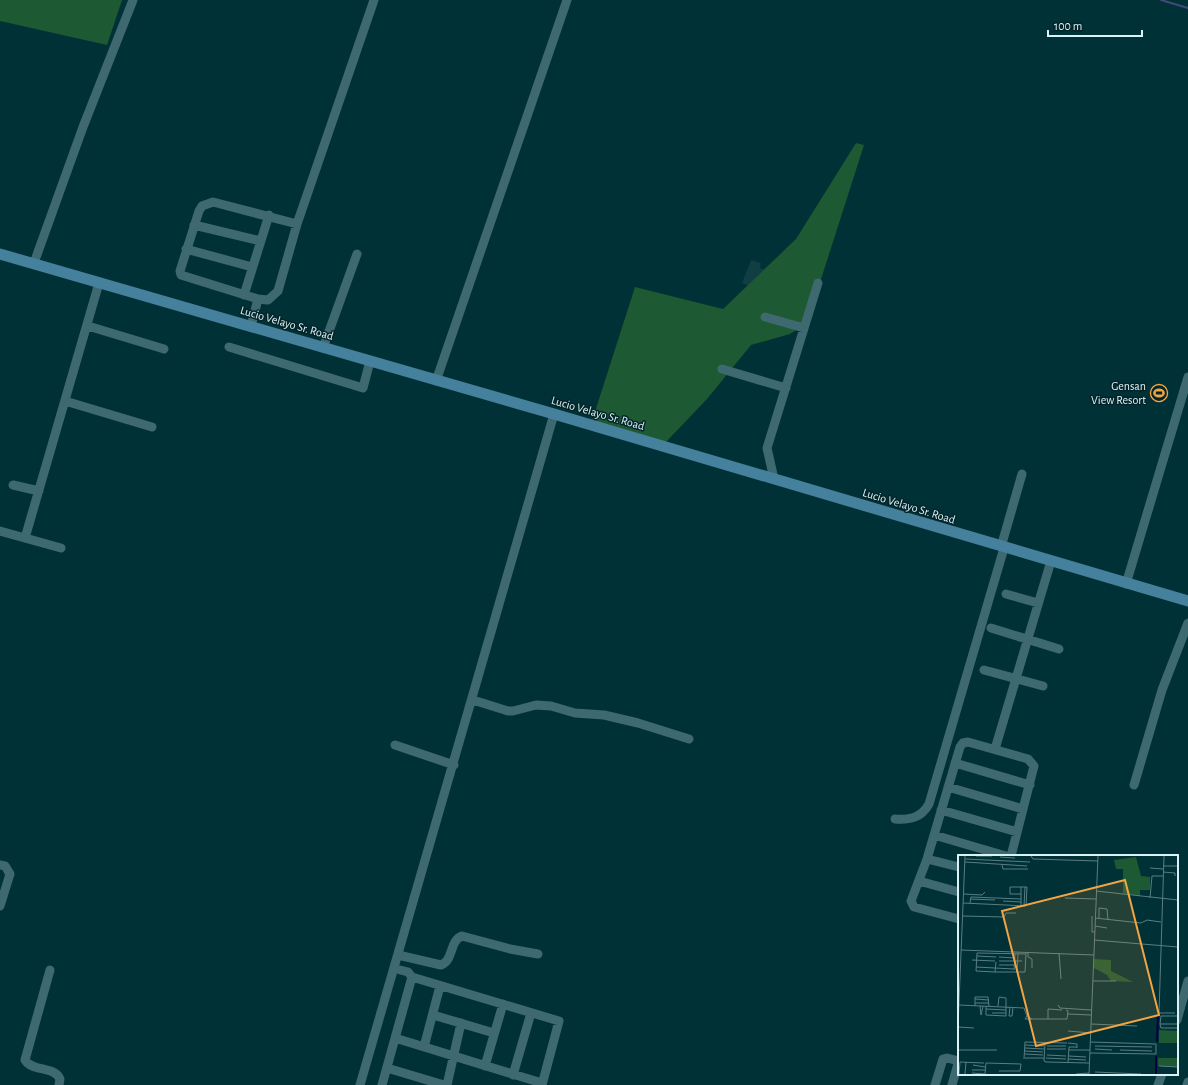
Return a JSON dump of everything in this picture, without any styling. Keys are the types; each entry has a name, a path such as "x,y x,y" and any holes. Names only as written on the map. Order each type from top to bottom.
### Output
{"main road":[{"name":"Lucio Velayo Sr. Road","path":"0,254 554,414 774,479 1002,549 1188,601"}],"street":[{"path":"34,263 83,127 133,0"},
{"path":"297,224 269,215 212,202 202,206 186,249 180,271 181,275 258,299 268,300 278,291 297,224 374,0"},
{"path":"436,380 567,0"},
{"path":"244,295 269,215"},
{"path":"194,226 260,241"},
{"path":"186,249 252,267"},
{"path":"323,348 357,254"},
{"path":"25,538 88,326 99,283"},
{"path":"774,479 767,448 818,283"},
{"path":"250,326 258,299"},
{"path":"765,317 804,328"},
{"path":"88,326 164,349"},
{"path":"229,347 364,388 370,361"},
{"path":"722,369 786,388"},
{"path":"1126,584 1188,377"},
{"path":"65,401 152,427"},
{"path":"360,1085 473,700 554,414"},
{"path":"895,819 913,819 925,810 929,804 1022,474"},
{"path":"13,485 39,491"},
{"path":"0,531 61,548"},
{"path":"995,749 1050,563"},
{"path":"1006,594 1038,603"},
{"path":"1134,785 1162,690 1188,623"},
{"path":"991,628 1059,649"},
{"path":"984,670 1043,686"},
{"path":"473,700 508,711 536,705 551,706 575,713 604,715 638,723 689,739"},
{"path":"958,919 912,905 911,902 927,859 955,763 963,743 968,742 1031,760 1034,769 1011,855"},
{"path":"395,745 454,764"},
{"path":"955,763 1030,785"},
{"path":"948,786 1023,809"},
{"path":"941,810 1017,832"},
{"path":"934,835 1003,855"},
{"path":"927,859 958,868"},
{"path":"0,865 4,866 10,874 2,891 0,906"},
{"path":"919,881 958,892"},
{"path":"398,955 441,965 448,960 455,941 462,936 510,949 538,954"},
{"path":"50,970 25,1060 28,1064 55,1073 60,1079 59,1085"},
{"path":"395,1038 542,1084 559,1021 440,986 412,977 408,972 400,970"},
{"path":"382,1085 412,977"},
{"path":"1183,1010 1188,984"},
{"path":"424,1047 440,986"},
{"path":"484,1066 502,1004"},
{"path":"513,1075 531,1013"},
{"path":"433,1015 494,1033"},
{"path":"447,1085 461,1023"},
{"path":"935,1085 943,1059 947,1058 958,1061"},
{"path":"952,1085 958,1064"},
{"path":"387,1068 415,1081 444,1085"},
{"path":"1158,1085 1162,1075"}],"shaded area":[{"path":"751,260 761,263 760,268 769,272 762,290 742,283"}],"green space":[{"path":"0,0 122,0 107,45 0,21"},
{"path":"856,143 864,145 807,323 790,334 751,345 707,399 666,442 592,421 635,287 723,309 796,239"}],"waterway":[{"path":"1161,0 1188,8"}],"place":[{"name":"Gensan View Resort","path":"1159,393"}]}
